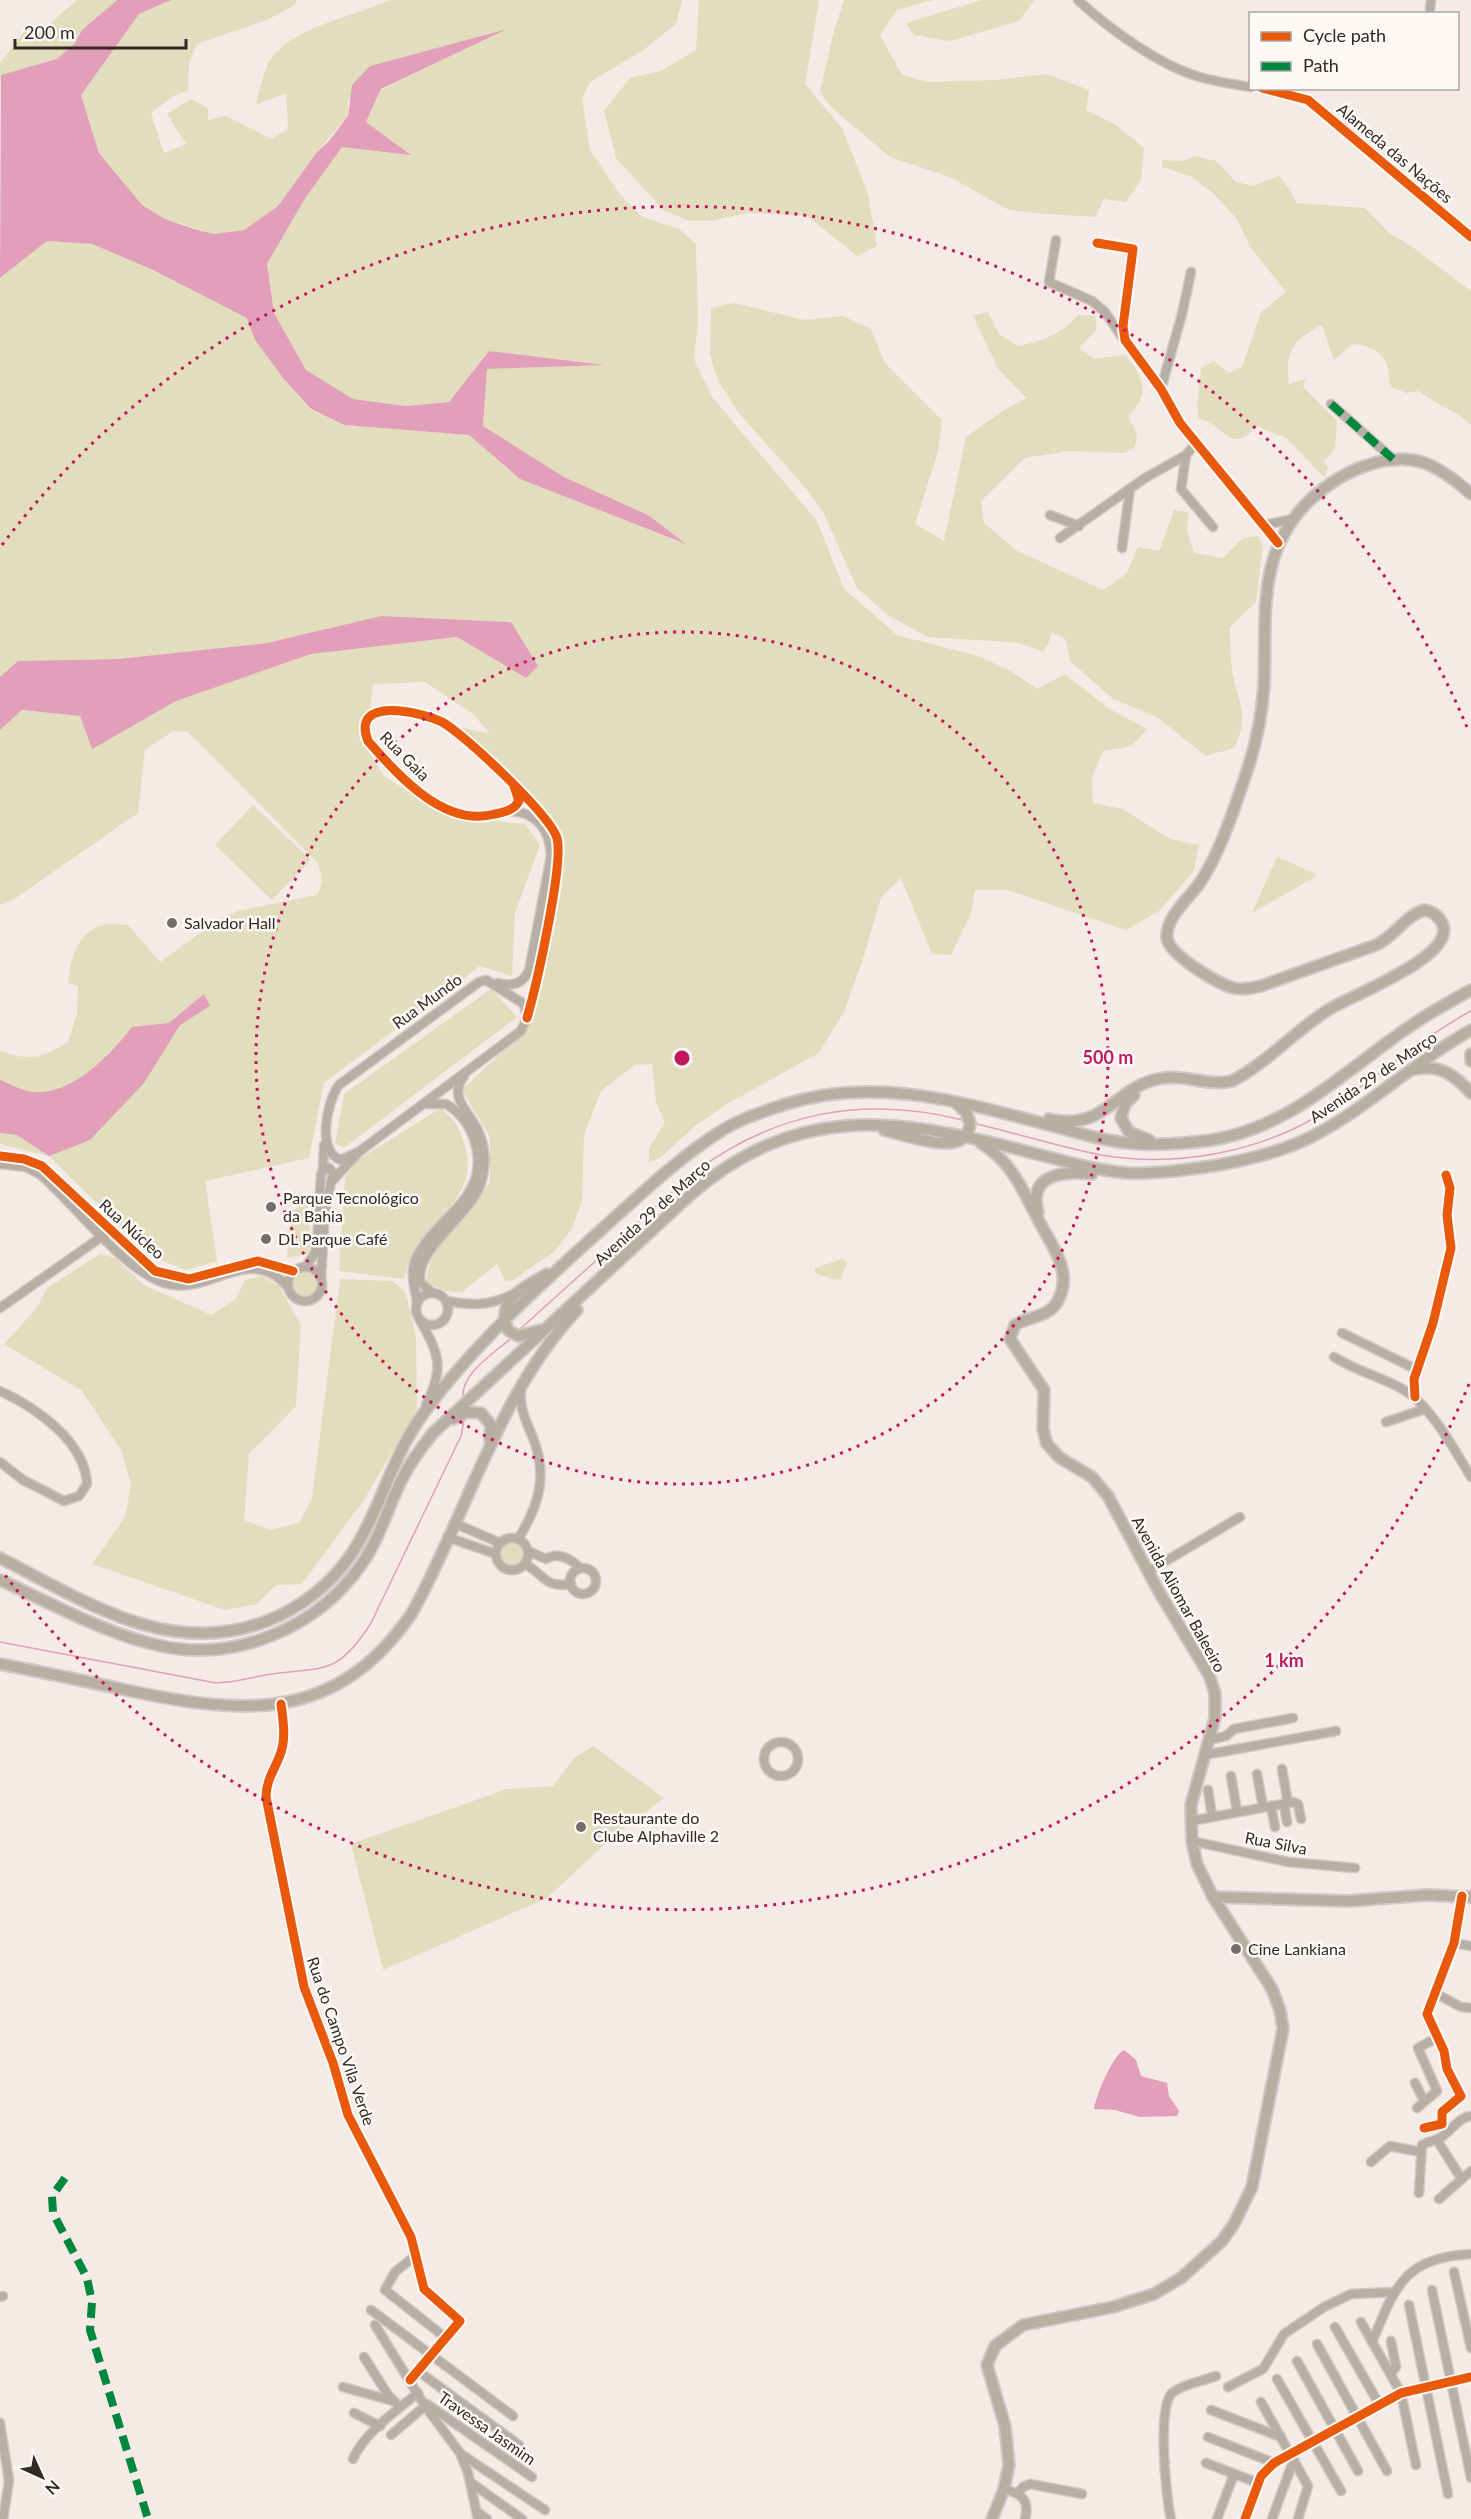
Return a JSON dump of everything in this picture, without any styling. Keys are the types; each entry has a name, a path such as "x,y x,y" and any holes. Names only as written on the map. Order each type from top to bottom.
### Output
{"main road":[{"path":"1017,1116 1069,1121 1084,1119 1099,1114 1146,1082 1169,1077 1217,1082 1232,1081 1327,1010 1392,978 1425,957 1438,945 1444,934 1439,919 1424,910 1417,912 1392,935 1376,945 1261,986 1243,989 1221,982 1182,959 1170,947 1167,939 1168,928 1206,872 1238,795 1254,746 1264,688 1266,593 1278,543 1293,519 1321,490 1342,475 1377,462 1393,459 1410,459 1432,465 1471,494"},
{"name":"Avenida 29 de Março","path":"0,1558 136,1623 185,1634 231,1631 255,1626 293,1609 337,1572 360,1539 399,1453 419,1419 446,1383 588,1242 724,1128 769,1109 800,1100 855,1091 894,1091 954,1101 1108,1140 1164,1144 1226,1137 1278,1119 1322,1092 1415,1023 1471,990"},
{"name":"Avenida 29 de Março","path":"0,1580 110,1629 160,1646 186,1649 222,1648 254,1643 287,1629 326,1603 352,1577 368,1556 406,1471 433,1433 705,1182 735,1161 800,1134 855,1124 904,1133 939,1144 953,1143 970,1137 1086,1167 1127,1173 1163,1172 1215,1166 1287,1147 1340,1120 1405,1072 1471,1030"},
{"path":"1471,1054 1471,1061"},
{"path":"1405,1072 1424,1067 1443,1070 1452,1074 1471,1093"},
{"path":"1164,1144 1129,1132 1121,1118 1125,1104 1137,1093 1169,1077"},
{"path":"954,1101 969,1117 970,1137"},
{"name":"Avenida Aliomar Baleeiro","path":"970,1137 1000,1156 1012,1170 1054,1244"},
{"name":"Avenida Aliomar Baleeiro","path":"992,2519 1008,2472 1006,2437 987,2365 995,2346 1023,2325 1113,2307 1163,2289 1181,2278 1222,2241 1251,2190 1272,2091 1283,2021 1265,1976 1213,1897 1197,1864 1192,1841 1193,1797 1216,1707 1209,1675 1100,1485 1060,1458 1047,1444 1043,1429 1044,1390 1036,1375 1011,1346 1010,1334 1016,1324 1048,1311 1057,1301 1062,1283 1062,1263 1036,1202 1038,1191 1045,1180 1061,1173 1127,1173"},
{"path":"0,1664 206,1705 233,1708 281,1704 347,1678 390,1642 412,1613 486,1454 530,1371 559,1329 643,1240"},
{"path":"550,1326 529,1335 511,1333 505,1322 507,1306 515,1293 548,1273 588,1242"},
{"path":"433,1433 466,1412 481,1413 489,1420 492,1430 486,1454"},
{"path":"1213,1897 1349,1901 1418,1895 1467,1896"}],"street":[{"path":"1078,0 1108,25 1176,69 1201,78 1249,87"},
{"name":"Alameda das Nações","path":"1270,90 1308,100 1471,237"},
{"path":"1056,240 1049,282 1092,301 1105,312 1161,389 1172,411 1278,543"},
{"path":"1097,243 1133,249 1123,326 1125,340"},
{"path":"1161,389 1191,272"},
{"path":"1331,404 1393,459"},
{"path":"1060,538 1130,489 1186,455 1196,443"},
{"path":"1186,455 1181,489 1213,527"},
{"path":"1122,548 1130,489"},
{"path":"1050,515 1079,525"},
{"path":"1264,525 1293,519"},
{"name":"Rua Gaia","path":"486,980 509,985 518,983 526,976 549,878 551,856 546,830 527,813 506,811 489,816 467,815 421,794 368,741 365,733 366,726 372,716 386,710 400,710 442,723 459,735 549,822 557,839 558,850 528,1018"},
{"path":"506,811 518,803 518,795 514,786"},
{"name":"Rua Mundo","path":"306,1266 314,1256 317,1245 325,1141 334,1093 339,1085 471,987 486,980 521,1001 528,1018"},
{"path":"325,1141 328,1151 335,1158 346,1159 360,1151 521,1031 528,1018"},
{"path":"469,1070 460,1082 457,1092 461,1105 480,1134 484,1153 483,1173 475,1197 422,1262 421,1283 432,1293 447,1300 481,1305 492,1304 515,1293"},
{"path":"419,1419 438,1378 439,1363 432,1339 416,1312 414,1263 420,1251 465,1200 475,1179 477,1162 474,1137 457,1111 441,1103 422,1105"},
{"path":"331,1182 360,1151"},
{"name":"Rua Núcleo","path":"0,1156 24,1159 42,1166 141,1272 163,1283 189,1285 239,1270 259,1268 272,1273 287,1286"},
{"name":"Rua Núcleo","path":"0,1164 26,1167 41,1175 106,1233 155,1271 177,1278 189,1278 258,1261 293,1271"},
{"path":"321,1278 315,1270 306,1266 293,1271 287,1286 293,1297 307,1302 320,1292 321,1278 325,1210 332,1169 323,1170"},
{"path":"1415,1397 1413,1385 1416,1369 1433,1323 1451,1248 1447,1215 1450,1188 1446,1175"},
{"path":"0,1308 106,1233"},
{"path":"417,1302 423,1295 432,1293"},
{"path":"421,1322 431,1326 441,1323 448,1314 447,1300"},
{"path":"1342,1333 1378,1353 1416,1369"},
{"path":"1334,1357 1353,1369 1403,1389 1415,1397 1471,1477"},
{"path":"518,1539 531,1515 542,1480 538,1451 520,1408 521,1389"},
{"path":"0,1392 34,1408 55,1426 81,1461 87,1484 80,1496 64,1501 22,1480 0,1462"},
{"path":"1386,1422 1425,1409"},
{"path":"505,1420 516,1416 525,1422"},
{"path":"1149,1571 1240,1518"},
{"path":"454,1523 500,1543"},
{"path":"447,1537 496,1554"},
{"path":"528,1551 525,1563 517,1569 507,1569 499,1563 496,1554 500,1543 509,1538 518,1539 528,1551 546,1559"},
{"path":"540,1572 546,1559 553,1555 560,1556 594,1573 596,1581 594,1588 587,1593 579,1593 571,1584"},
{"path":"525,1563 540,1572 542,1578 551,1585 571,1584"},
{"path":"571,1584 573,1573 580,1568"},
{"name":"Rua do Campo Vila Verde","path":"281,1704 284,1727 282,1750 267,1780 266,1797 296,1958 348,2115 411,2237 424,2290 459,2318 458,2325 446,2338"},
{"path":"1209,1740 1226,1736 1233,1730 1293,1718"},
{"path":"1204,1755 1336,1731"},
{"path":"789,1743 796,1751 796,1767 789,1774 774,1774 765,1763 766,1753 772,1745 789,1743"},
{"path":"1282,1769 1287,1822"},
{"path":"1257,1774 1275,1827"},
{"path":"1231,1776 1237,1811"},
{"path":"1208,1790 1212,1815"},
{"path":"1191,1821 1212,1815 1286,1803 1298,1804 1301,1819"},
{"name":"Rua Silva","path":"1192,1841 1288,1862 1355,1868"},
{"path":"1424,2128 1442,2124 1442,2112 1461,2098 1459,2087 1447,2069 1444,2051 1428,2017 1454,1943 1467,1896"},
{"path":"1454,1943 1471,1946"},
{"path":"1435,1993 1461,2007 1471,2008"},
{"path":"1417,2108 1424,2101 1433,2097 1437,2091 1419,2048 1438,2037"},
{"path":"1415,2083 1424,2101"},
{"path":"1419,2193 1422,2145 1437,2140 1451,2131 1461,2119 1471,2116"},
{"path":"1437,2140 1461,2178"},
{"path":"1371,2162 1390,2146 1421,2152"},
{"path":"1440,2199 1471,2170"},
{"path":"1372,2342 1395,2292 1405,2277 1419,2265 1434,2258 1471,2254"},
{"path":"410,2380 446,2338 386,2292 386,2286 395,2272 415,2256"},
{"path":"1454,2272 1471,2348"},
{"path":"1432,2290 1471,2478"},
{"path":"1228,2387 1263,2369 1284,2334 1324,2307 1351,2294 1395,2292"},
{"path":"1409,2305 1448,2494"},
{"path":"371,2310 513,2416"},
{"path":"1361,2322 1401,2393 1416,2465"},
{"path":"375,2325 427,2407 460,2453 470,2482 477,2515 487,2519"},
{"path":"1335,2327 1379,2404"},
{"path":"1391,2341 1396,2367 1391,2373"},
{"path":"1317,2344 1387,2470"},
{"path":"364,2357 400,2408"},
{"path":"1297,2361 1358,2471"},
{"path":"417,2371 519,2445"},
{"path":"1171,2519 1165,2438 1167,2401 1171,2394 1182,2387 1216,2376"},
{"path":"1245,2519 1261,2476 1274,2463 1292,2457 1313,2442 1401,2393 1427,2385 1471,2377"},
{"path":"1277,2379 1341,2491"},
{"path":"343,2387 393,2401"},
{"path":"353,2459 359,2448 380,2426 418,2393"},
{"path":"1261,2402 1308,2486 1298,2519"},
{"path":"391,2435 427,2407"},
{"name":"Travessa Jasmim","path":"427,2407 532,2477"},
{"path":"1211,2410 1281,2437"},
{"path":"354,2412 380,2426"},
{"path":"0,2423 3,2458 3,2519"},
{"path":"1208,2437 1274,2463"},
{"path":"460,2453 545,2511"},
{"path":"1272,2519 1292,2457"},
{"path":"1206,2463 1258,2483"},
{"path":"1217,2519 1234,2474"},
{"path":"470,2482 522,2519"},
{"path":"1018,2493 1025,2485 1030,2484 1082,2494"},
{"path":"1004,2489 1018,2493 1027,2503 1025,2519"}],"shaded area":[{"path":"77,0 117,0 82,30 75,43 57,59 2,75 0,82 0,63 30,24 38,34"},
{"path":"117,0 171,0 139,14 81,95 99,153 142,205 165,219 214,234 244,230 278,206 317,152 329,141 348,116 352,85 370,66 507,29 381,89 366,122 411,155 342,147 304,200 267,264 274,313 306,370 353,399 406,406 449,402 489,351 604,365 487,369 483,426 564,477 648,515 686,544 520,479 469,435 344,425 311,409 283,378 255,340 247,318 151,269 92,244 47,241 0,278 1,75 57,59 75,43 82,30"},
{"path":"171,0 297,0 295,5 269,19 197,44 189,62 188,91 175,95 151,113 164,153 186,144 167,114 191,99 208,108 208,120 226,116 271,139 288,129 286,93 256,105 266,69 277,51 290,41 323,24 390,0 682,0 676,24 642,51 590,82 582,99 590,150 619,193 642,217 679,229 696,244 698,321 694,359 712,397 817,521 844,589 897,635 978,656 1011,671 1037,689 1065,674 1108,708 1147,729 1132,746 1103,751 1092,777 1093,803 1123,809 1170,839 1199,845 1194,871 1159,911 1126,930 1008,890 975,890 971,913 951,955 932,954 901,878 881,897 865,953 844,1012 819,1053 727,1104 695,1126 661,1157 649,1162 649,1149 665,1122 656,1103 652,1064 635,1065 601,1091 584,1135 582,1201 572,1229 554,1252 513,1280 505,1281 497,1264 462,1292 445,1291 426,1282 431,1256 490,1183 490,1137 462,1090 528,1027 560,844 555,823 456,726 490,734 473,714 425,682 373,684 370,710 359,736 384,776 451,817 525,824 540,845 515,913 512,976 480,966 324,1083 309,1158 205,1181 217,1261 186,1270 152,1257 49,1156 0,1144 0,1051 35,1057 68,1042 77,1014 78,986 68,983 69,974 73,956 81,940 87,934 104,925 128,925 160,962 218,920 238,911 317,895 322,882 316,861 188,732 173,731 145,750 138,813 10,902 0,905 0,730 22,710 80,716 92,748 176,701 311,654 457,637 526,678 511,622 381,616 267,643 118,659 19,661 0,677 0,278 47,241 92,244 151,269 248,318 255,340 283,378 311,410 344,425 469,435 520,479 683,543 648,515 564,477 483,426 487,369 598,365 489,351 449,402 406,406 353,399 306,370 274,313 267,264 304,200 342,147 410,154 366,122 381,90 503,30 370,66 348,101 348,116 317,152 278,206 244,230 214,234 165,219 142,205 99,153 81,95 139,14"},
{"path":"699,0 819,0 805,84 842,128 868,194 877,246 857,256 807,216 747,213 711,221 689,221 663,210 616,158 604,111 630,78 661,71 696,50"},
{"path":"844,0 933,0 897,10 880,35 902,75 927,82 996,80 1046,74 1089,90 1086,110 1116,125 1144,148 1141,180 1126,202 1104,199 1095,217 1033,213 1007,209 950,177 890,157 830,106 820,91"},
{"path":"982,0 1034,0 1019,21 950,41 914,35 906,23"},
{"path":"1196,156 1216,161 1236,182 1254,186 1279,176 1297,203 1365,208 1388,232 1411,246 1471,291 1471,425 1459,415 1419,391 1407,393 1392,388 1385,360 1373,349 1352,344 1334,360 1322,325 1297,342 1290,355 1288,373 1289,384 1306,379 1303,387 1337,421 1335,449 1324,461 1328,468 1325,478 1286,438 1257,426 1248,435 1234,439 1208,422 1199,419 1197,406 1201,368 1214,361 1229,373 1242,367 1261,312 1286,292 1249,245 1237,219 1213,193 1190,176 1162,167 1162,160 1181,161"},
{"path":"734,303 805,320 843,316 871,329 885,363 942,420 938,452 915,524 944,541 966,437 1004,410 1027,398 998,369 973,316 988,312 999,334 1018,346 1051,336 1072,322 1078,315 1095,316 1097,329 1079,348 1095,359 1125,355 1140,378 1142,393 1140,400 1128,416 1137,434 1135,447 1125,453 1069,451 1025,458 981,501 984,523 1017,551 1103,590 1127,573 1138,547 1159,551 1174,510 1188,512 1187,531 1194,553 1223,558 1243,538 1258,536 1263,546 1256,602 1230,627 1232,670 1242,717 1242,727 1234,748 1206,756 1158,718 1112,698 1070,661 1066,640 1052,632 1043,652 1020,643 928,637 889,616 857,588 824,514 808,491 738,412 718,381 710,355 711,308"},
{"path":"381,616 511,622 538,666 526,678 457,637 311,654 176,701 92,749 80,716 22,710 0,730 0,677 18,661 118,659 267,643"},
{"path":"253,805 311,860 272,900 215,845"},
{"path":"1277,857 1316,874 1315,877 1252,913"},
{"path":"491,989 517,1017 344,1148 335,1143 344,1094"},
{"path":"204,994 210,1006 180,1025 144,1083 90,1140 49,1156 17,1135 0,1133 0,1080 31,1092 64,1087 90,1071 132,1027 169,1023"},
{"path":"441,1108 459,1129 468,1163 466,1178 453,1204 414,1253 404,1279 339,1271 345,1177 358,1160"},
{"path":"308,1200 311,1253 287,1258 291,1212"},
{"path":"100,1254 115,1258 144,1285 211,1315 236,1299 245,1280 262,1276 279,1286 301,1326 296,1406 249,1454 244,1520 270,1530 299,1523 312,1498 340,1279 393,1281 406,1293 416,1338 417,1409 364,1500 302,1584 276,1585 257,1604 225,1610 92,1564 125,1517 131,1485 122,1452 82,1391 4,1344 36,1309 47,1288"},
{"path":"843,1259 847,1263 841,1278 835,1280 815,1273 815,1268"},
{"path":"305,1270 315,1274 319,1284 315,1294 305,1298 295,1294 291,1284 295,1274"},
{"path":"512,1541 521,1545 525,1554 521,1563 512,1567 503,1563 499,1554 503,1545"},
{"path":"593,1746 664,1798 616,1834 547,1898 383,1970 351,1844 507,1789 553,1786 574,1758"},
{"path":"1124,2050 1136,2060 1141,2076 1167,2083 1169,2096 1179,2111 1177,2116 1140,2117 1115,2110 1094,2109 1101,2086 1110,2068"}],"waterway":[{"path":"977,1124 1086,1152 1130,1159 1160,1159 1219,1153 1248,1146 1304,1124 1347,1097 1416,1046 1471,1011"},
{"path":"519,1330 692,1174 723,1153 755,1136 787,1123 821,1114 855,1110 890,1109 963,1120"},
{"path":"463,1396 464,1387 474,1371 511,1338"},
{"path":"0,1642 216,1683 327,1666 348,1653 371,1623 461,1436 464,1420"}],"marked path":[{"path":"1331,404 1393,459"},
{"path":"65,2178 52,2196 53,2213 87,2278 92,2302 90,2330 148,2519"}],"cycle path":[{"path":"1270,90 1308,100 1471,237"},
{"path":"1097,243 1133,249 1123,326 1125,340 1161,389 1180,423 1278,543"},
{"path":"514,786 519,801 517,804 512,809 495,814 476,816 458,813 440,806 408,783 368,741 365,727 369,717 378,712 405,711 432,718 453,729 523,794 551,827 557,838 557,873 553,898 527,1018"},
{"path":"0,1156 24,1159 42,1166 155,1271 189,1279 258,1261 293,1271"},
{"path":"1415,1397 1414,1379 1433,1323 1451,1248 1447,1215 1450,1188 1446,1175"},
{"path":"281,1704 284,1728 283,1746 269,1779 266,1797 304,1987 333,2063 348,2115 411,2237 424,2289 460,2321 410,2380"},
{"path":"1424,2128 1442,2124 1442,2112 1461,2096 1447,2069 1444,2051 1427,2014 1454,1943 1462,1896"},
{"path":"1245,2519 1261,2476 1274,2463 1401,2393 1471,2377"}],"place":[{"name":"Salvador Hall","path":"172,923"},
{"name":"Parque Tecnológico da Bahia","path":"271,1207"},
{"name":"DL Parque Café","path":"266,1239"},
{"name":"Restaurante do Clube Alphaville 2","path":"581,1827"},
{"name":"Cine Lankiana","path":"1236,1949"}]}
